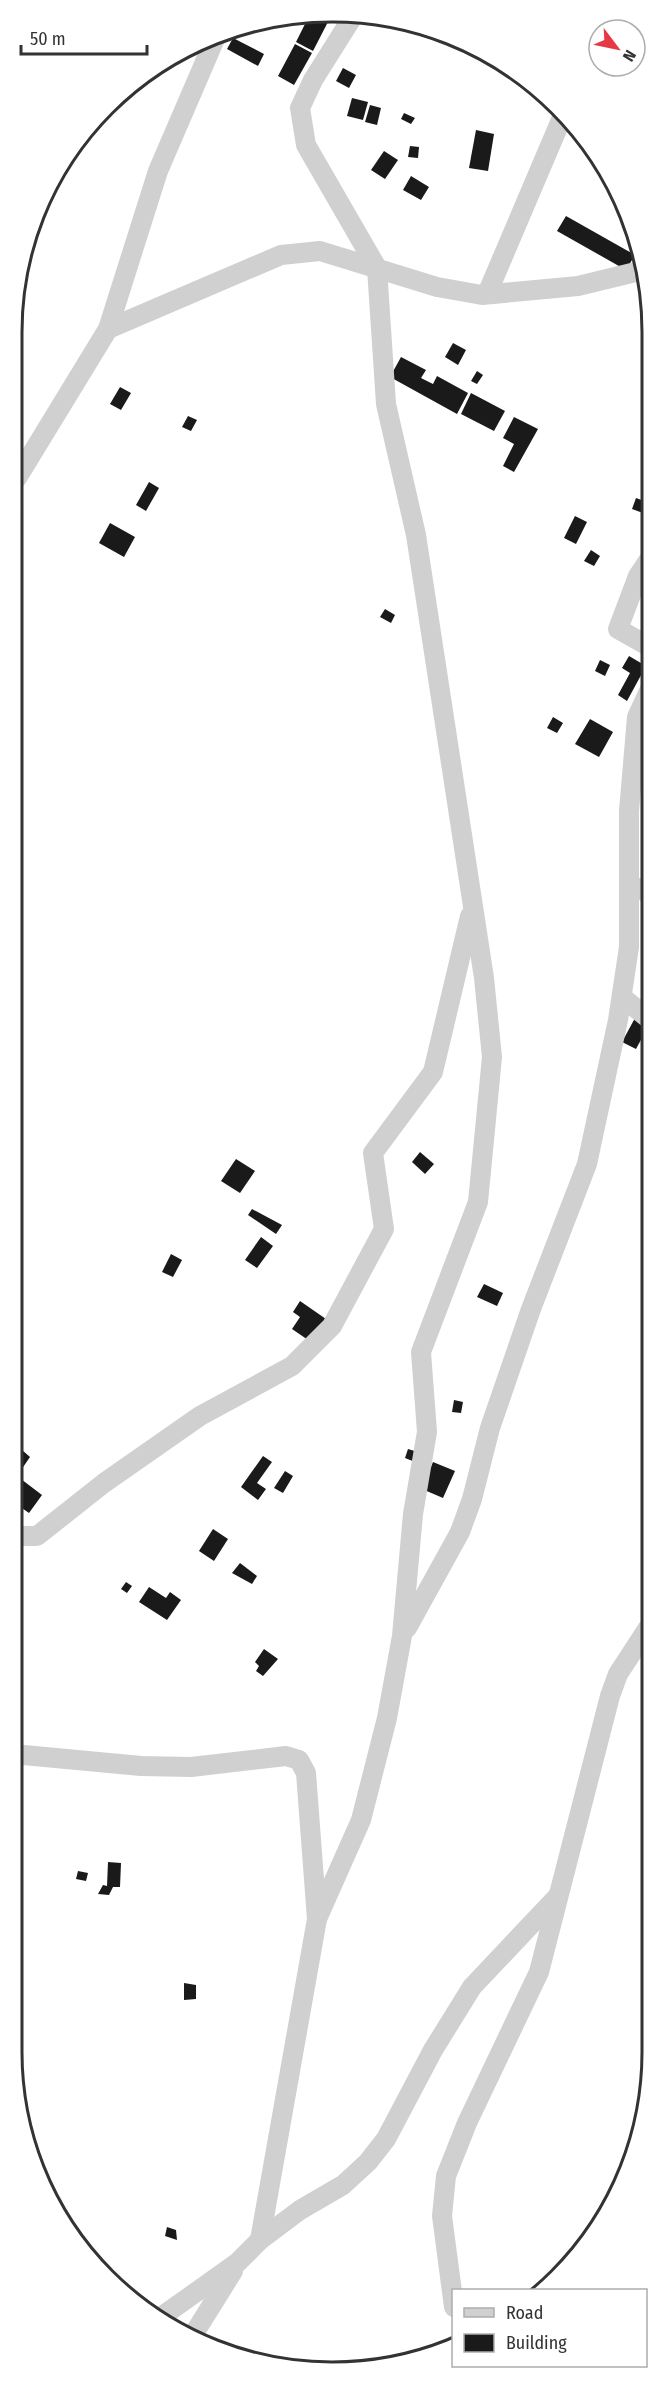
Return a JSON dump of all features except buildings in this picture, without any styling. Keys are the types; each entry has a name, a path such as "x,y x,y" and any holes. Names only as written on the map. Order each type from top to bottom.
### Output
{"street":[{"path":"260,2240 317,1919 361,1820 387,1718 402,1636 413,1514 427,1432 421,1352 478,1202 491,1068 484,978 416,535 386,404 377,268 306,145 300,108 313,80 348,26"},
{"path":"22,470 108,328 158,171 211,47"},
{"path":"487,294 560,122"},
{"path":"108,328 281,255 320,250 437,287 487,294 578,286 637,272"},
{"path":"642,570 618,629 642,642"},
{"path":"402,1636 460,1532 472,1499 501,1396 586,1164 622,997 629,947 629,812 637,717 642,706"},
{"path":"630,884 642,890"},
{"path":"22,1536 37,1536 104,1483 200,1416 292,1366 332,1326 384,1229 373,1153 433,1072 473,904"},
{"path":"622,997 642,1013"},
{"path":"452,2299 442,2216 446,2176 468,2123 539,1972 609,1696 618,1674 642,1637"},
{"path":"22,1755 141,1766 191,1767 286,1756 299,1760 306,1773 317,1919"},
{"path":"165,2313 237,2263 260,2240 300,2210 343,2185 368,2162 386,2139 433,2050 472,1987 560,1894"},
{"path":"195,2331 237,2263"}]}
